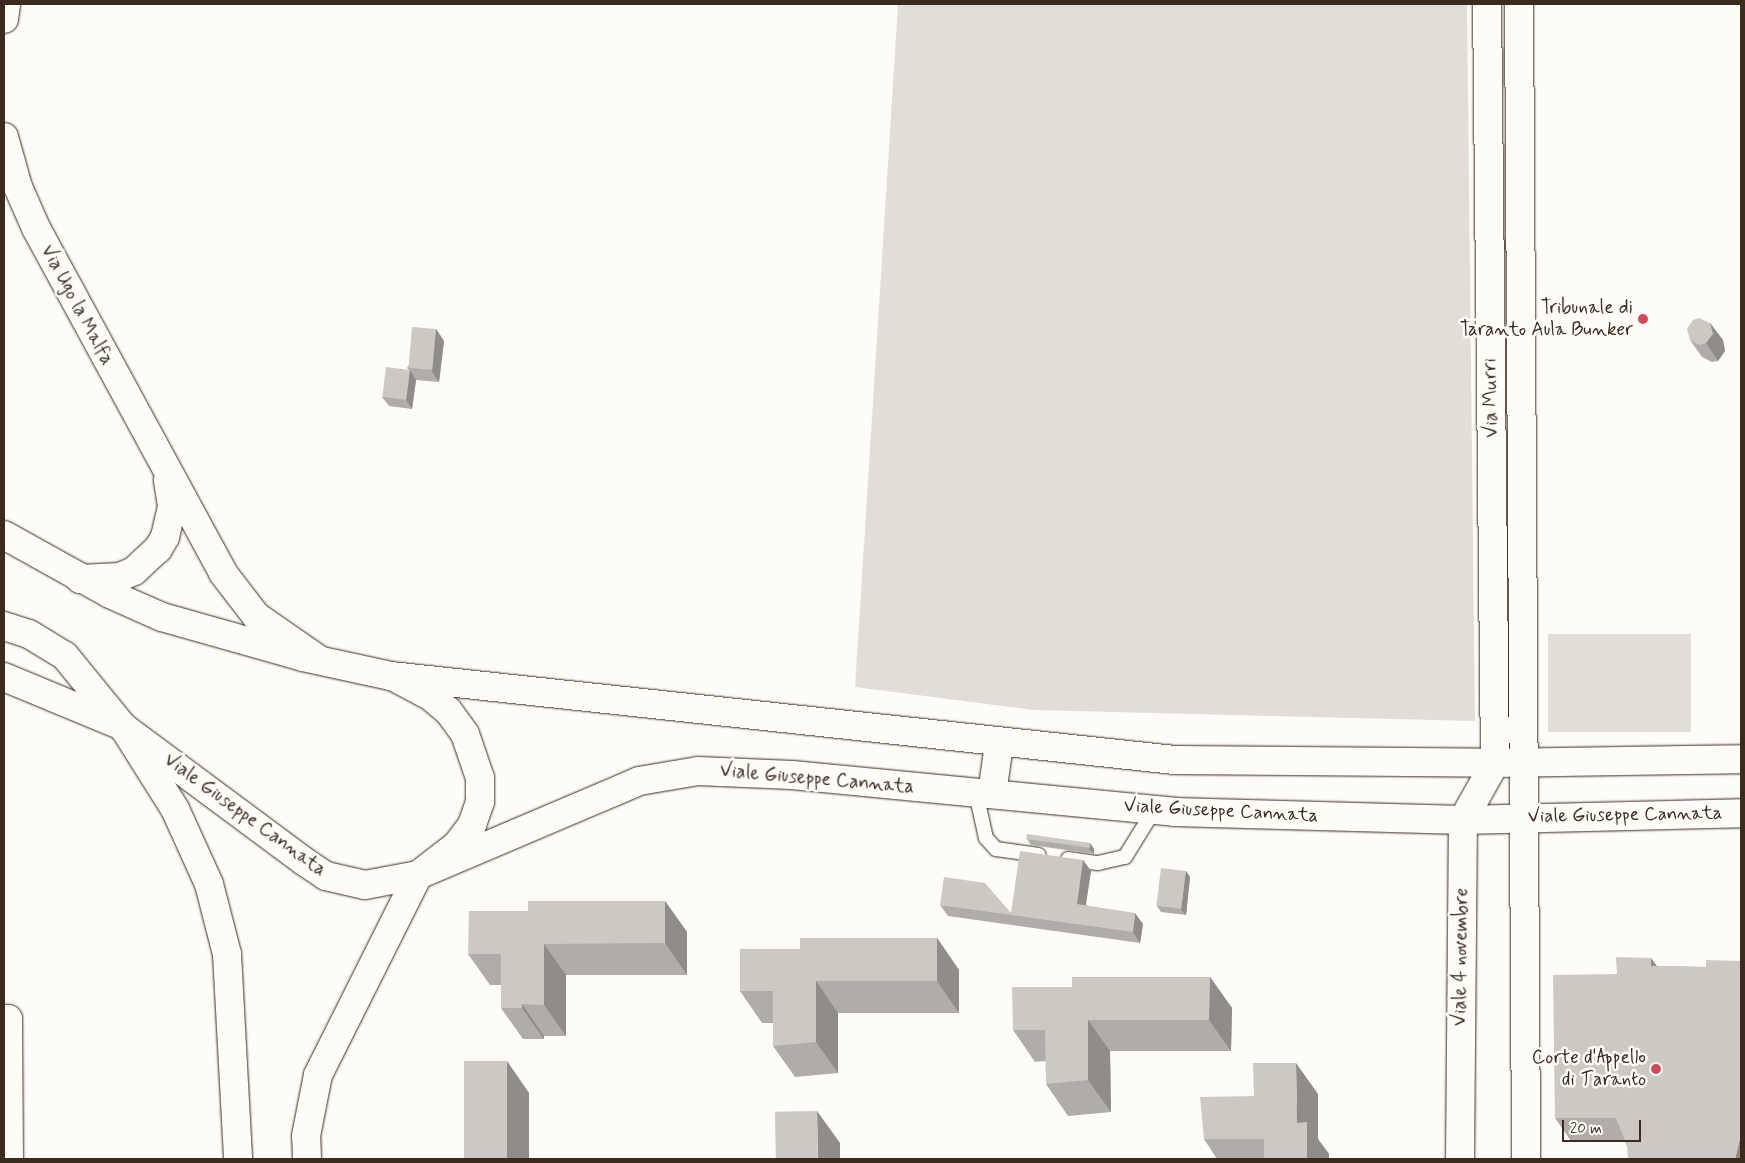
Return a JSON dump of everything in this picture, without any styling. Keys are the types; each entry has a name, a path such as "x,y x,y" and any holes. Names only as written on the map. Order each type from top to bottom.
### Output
{"street":[{"path":"4,19 6,4"},
{"name":"Via Murri","path":"1487,4 1496,763"},
{"name":"Via Murri","path":"1519,4 1526,762"},
{"name":"Via Ugo la Malfa","path":"4,137 18,187 36,228 164,467 239,598 271,628 322,661"},
{"name":"Via Ugo la Malfa","path":"80,578 120,577 134,572 158,549 165,537 172,506 164,467"},
{"path":"4,535 80,578 162,617 322,661 391,676 999,744 1175,760 1496,763 1741,759"},
{"name":"Viale Giuseppe Cannata","path":"4,626 29,634 65,656 123,727 326,876 365,885 418,875 607,793 664,775 698,770 1154,810 1463,820 1525,816 1741,813"},
{"path":"307,1159 306,1136 318,1075 418,875 457,845 472,825 480,802 480,778 465,734 448,711 430,696 391,676"},
{"path":"4,677 123,727 175,808 212,892 227,954 238,1159"},
{"path":"984,794 999,744"},
{"path":"1526,762 1526,1159"},
{"name":"Viale 4 novembre","path":"1460,1159 1463,820 1496,763"},
{"path":"4,1019 8,1019 9,1159"}],"lane":[{"path":"984,794 986,838 996,849 1098,863 1125,857 1154,810"}],"shaded area":[{"path":"898,4 1467,4 1475,721 1034,710 855,687"},
{"path":"1548,634 1691,634 1691,732 1548,732"}],"building":[{"path":"1699,318 1710,323 1713,334 1706,343 1700,345 1690,340 1687,329 1693,320"},
{"path":"412,327 436,329 432,370 408,368"},
{"path":"386,367 410,370 406,400 382,397"},
{"path":"1027,834 1090,843 1090,848 1026,839"},
{"path":"1020,851 1083,860 1077,904 1135,913 1133,932 940,905 944,877 985,883 1011,913"},
{"path":"1161,868 1186,871 1181,909 1156,906"},
{"path":"528,901 665,901 665,943 544,944 544,1005 522,1004 522,1008 501,1008 501,954 468,954 469,911 528,911"},
{"path":"800,938 937,938 937,981 816,981 816,1042 773,1046 773,991 740,991 740,949 800,949"},
{"name":"Corte d'Appello di Taranto","path":"1616,957 1651,958 1651,966 1706,967 1706,960 1741,961 1741,1134 1735,1159 1628,1159 1627,1146 1616,1118 1555,1118 1553,975 1617,974"},
{"path":"1072,977 1210,977 1209,1020 1088,1020 1088,1080 1046,1084 1045,1030 1013,1030 1012,987 1072,987"},
{"path":"464,1061 507,1061 507,1159 464,1159"},
{"path":"1253,1063 1296,1063 1297,1123 1307,1122 1307,1159 1264,1159 1264,1139 1204,1139 1200,1097 1254,1096"},
{"path":"817,1111 818,1159 776,1159 775,1112"}],"place":[{"name":"Tribunale di Taranto Aula Bunker","path":"1643,319"},
{"name":"Corte d'Appello di Taranto","path":"1656,1069"}]}
